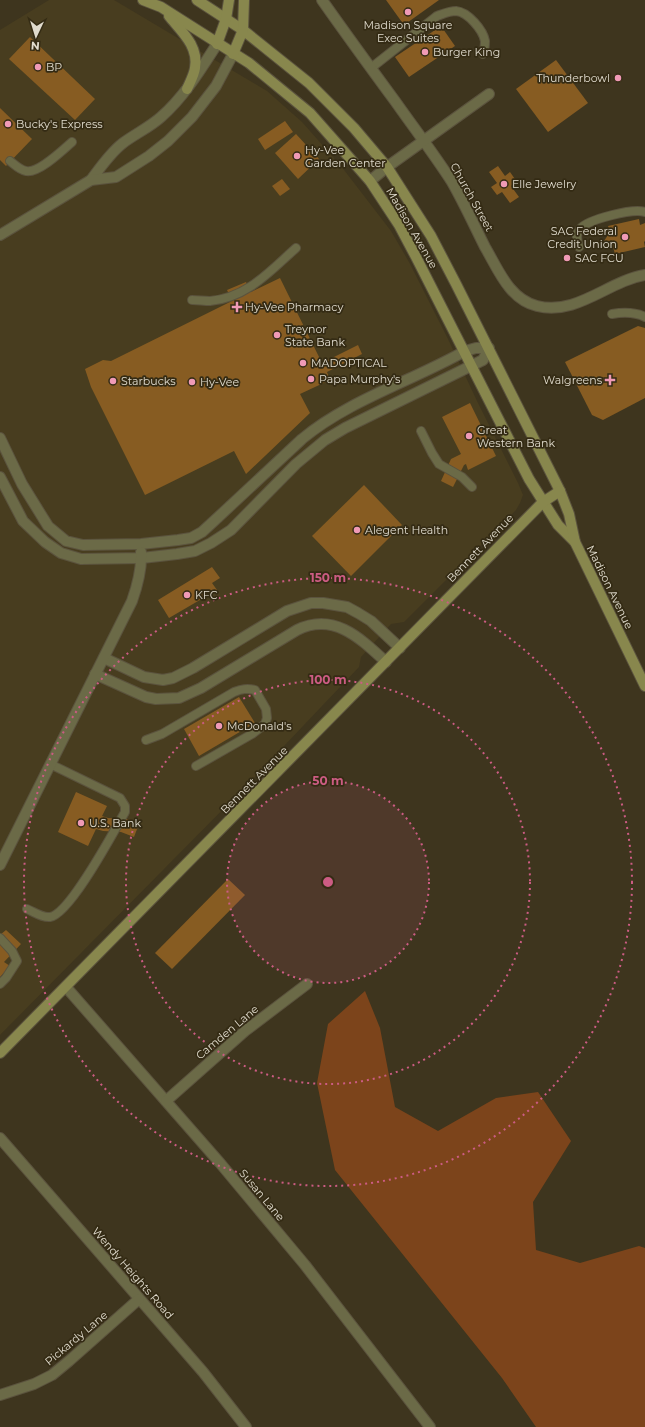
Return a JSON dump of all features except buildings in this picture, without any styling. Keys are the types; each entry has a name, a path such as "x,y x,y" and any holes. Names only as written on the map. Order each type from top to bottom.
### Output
{"main road":[{"name":"Madison Avenue","path":"143,0 161,7 249,63 310,113 370,181 402,232 529,478 558,525 575,542"},
{"name":"Madison Avenue","path":"197,0 270,51 328,101 354,128 387,167 431,236 489,348 560,492 569,514 575,542 644,681"},
{"path":"217,44 226,19 229,0"},
{"path":"233,54 242,30 244,0"},
{"path":"161,7 191,43 194,52 195,68 187,89"},
{"name":"Bennett Avenue","path":"0,1054 543,502 560,492"}],"street":[{"name":"Church Street","path":"322,0 424,141 451,181 503,280 513,293 524,301 536,306 551,308 564,307 578,303 625,280 645,275"},
{"path":"0,235 91,180 110,155 122,143 161,117 187,89 217,44"},
{"path":"91,180 116,177 149,156 168,141 204,103 216,86 233,54"},
{"path":"370,181 387,167 489,94"},
{"path":"0,438 22,484 48,526 66,541 83,545 141,544 191,538 202,532 302,438 315,428 355,405 465,352 476,348 489,348 483,360 345,428 325,440 296,464 231,530 211,543 194,551 142,558 81,559 61,553 45,542 23,521 0,477"},
{"path":"0,865 132,601 140,578 142,558 141,544"},
{"path":"104,658 144,677 153,679 173,678 193,668 287,611 311,603 323,603 347,607 371,621 400,648"},
{"path":"95,674 146,697 156,699 179,698 201,688 297,630 316,624 336,626 355,635 386,662"},
{"name":"Camden Lane","path":"166,1101 245,1031 307,984"},
{"name":"Susan Lane","path":"66,987 220,1163 305,1265 430,1427"},
{"name":"Wendy Heights Road","path":"0,1138 203,1372 246,1427"},
{"name":"Pickardy Lane","path":"0,1395 34,1384 52,1375 139,1299"}],"lane":[{"path":"371,68 438,16 447,12 455,11 469,16 485,40 483,54"},
{"path":"10,161 20,169 32,171 56,156 72,142"},
{"path":"579,247 577,234 580,228 587,224 616,214 636,211 645,212"},
{"path":"192,300 217,300 249,288 269,274 296,248"},
{"path":"612,314 630,313 640,314 645,317"},
{"path":"421,431 439,464 462,477 472,487"},
{"path":"146,740 162,734 234,692 248,688 255,690 266,710 267,718 265,724 252,734 196,766"},
{"path":"27,909 40,915 50,917 56,915 66,905 90,871 125,812 125,806 120,798 50,764"},
{"path":"0,938 12,951 16,962 6,978 0,984"}],"shaded area":[{"path":"49,0 114,0 267,91 302,122 341,166 391,231 409,262 448,339 523,495 516,510 404,622 391,624 361,657 359,667 248,784 0,1035 0,30"},
{"path":"365,991 380,1028 395,1107 438,1131 496,1098 538,1092 571,1141 533,1202 536,1250 580,1263 639,1246 645,1248 645,1427 536,1427 502,1378 335,1170 317,1083 328,1024"}],"place":[{"name":"Madison Square Exec Suites","path":"408,12"},
{"name":"Burger King","path":"425,52"},
{"name":"BP","path":"38,67"},
{"name":"Thunderbowl","path":"618,78"},
{"name":"Bucky's Express","path":"8,124"},
{"name":"Hy-Vee Garden Center","path":"297,156"},
{"name":"Elle Jewelry","path":"504,184"},
{"name":"SAC Federal Credit Union","path":"625,237"},
{"name":"SAC FCU","path":"567,258"},
{"name":"Hy-Vee Pharmacy","path":"237,307"},
{"name":"Treynor State Bank","path":"277,335"},
{"name":"MADOPTICAL","path":"303,363"},
{"name":"Papa Murphy's","path":"311,379"},
{"name":"Walgreens","path":"610,380"},
{"name":"Starbucks","path":"113,381"},
{"name":"Hy-Vee","path":"192,382"},
{"name":"Great Western Bank","path":"469,436"},
{"name":"Alegent Health","path":"357,530"},
{"name":"KFC","path":"187,595"},
{"name":"McDonald's","path":"219,726"},
{"name":"U.S. Bank","path":"81,823"}]}
